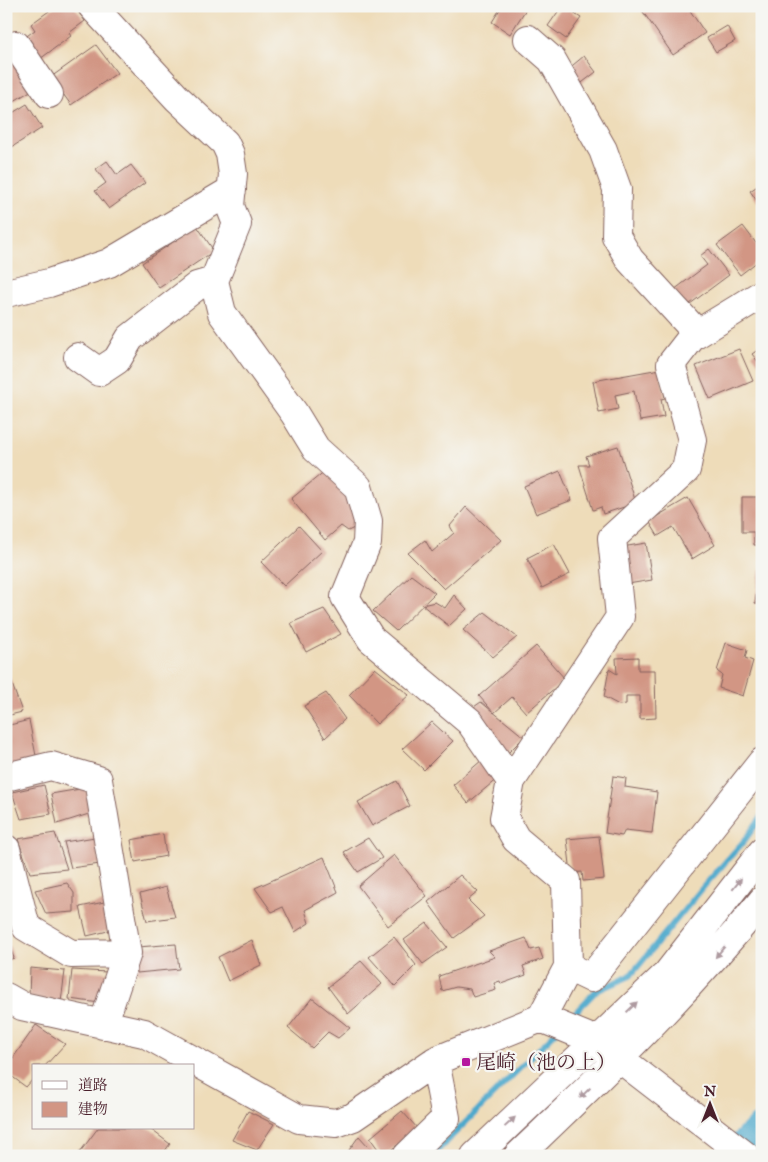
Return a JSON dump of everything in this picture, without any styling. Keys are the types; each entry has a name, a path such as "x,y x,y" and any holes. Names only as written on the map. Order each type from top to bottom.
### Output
{"street":[{"path":"92,6 177,98 225,143 230,154 233,174 230,206 237,224 214,281 222,313 294,413 316,449 358,487 368,521 367,543 345,597 371,639 470,722 511,781"},
{"path":"528,38 552,60 603,150 617,189 616,236 630,260 697,333"},
{"path":"9,42 49,94"},
{"path":"6,292 49,283 109,263 232,190"},
{"path":"78,357 99,372 117,360 130,338 197,286 214,281"},
{"path":"6,997 22,1006 144,1033 299,1119 336,1123 353,1117 435,1061 541,1018 568,967 566,881 516,840 504,818 511,781 620,617 612,538 686,470 692,440 671,364 697,333 762,294"},
{"path":"6,777 51,766 98,780 127,953 103,1025"},
{"path":"568,967 591,978 760,768"},
{"path":"6,848 26,927 70,954 127,953"},
{"path":"474,1156 667,974 762,852"},
{"path":"518,1156 620,1059 717,956 762,901"},
{"path":"541,1018 597,1041 746,1156"},
{"path":"407,1156 446,1118 435,1061"}],"building":[{"path":"56,6 74,6 85,21 69,33 71,36 40,59 24,38 35,30 31,24"},
{"path":"502,6 528,6 510,34 492,22"},
{"path":"562,6 581,18 566,39 548,26"},
{"path":"644,6 687,6 705,33 673,55 641,9"},
{"path":"727,26 735,41 716,52 707,38"},
{"path":"96,45 117,73 71,105 51,77"},
{"path":"584,56 596,72 574,89 562,74"},
{"path":"12,57 32,90 6,106 6,60"},
{"path":"27,104 42,128 12,147 6,138 6,117"},
{"path":"107,161 117,175 131,165 145,183 109,209 95,191 106,183 96,169"},
{"path":"762,183 762,208 750,191"},
{"path":"197,226 214,251 159,288 142,263"},
{"path":"743,226 762,251 762,258 740,275 717,245"},
{"path":"709,249 729,275 686,307 674,290 707,265 700,256"},
{"path":"762,347 762,367 752,354"},
{"path":"739,349 753,381 710,399 696,366"},
{"path":"660,369 665,398 661,399 664,417 640,421 634,391 615,395 618,409 599,413 593,381"},
{"path":"618,446 636,503 603,514 601,507 593,510 579,465 589,465 586,456"},
{"path":"326,470 358,509 366,522 348,531 341,526 325,540 291,499"},
{"path":"560,471 572,500 536,514 524,486"},
{"path":"742,497 762,497 762,545 754,545 754,532 742,532"},
{"path":"688,498 715,545 692,559 673,527 658,536 649,521"},
{"path":"466,507 501,540 444,589 408,553 425,540 432,552 454,533 450,526"},
{"path":"299,526 322,551 284,586 261,562"},
{"path":"646,543 652,580 628,584 622,547"},
{"path":"554,544 570,574 542,588 527,558"},
{"path":"760,569 762,570 762,604 755,603"},
{"path":"411,575 435,593 396,631 373,611"},
{"path":"454,595 467,609 449,626 422,605 435,602 445,608"},
{"path":"324,609 341,634 306,652 291,623"},
{"path":"485,612 517,637 493,657 463,630"},
{"path":"726,643 747,650 745,658 753,661 743,696 719,688 722,675 717,671"},
{"path":"536,646 565,679 526,713 512,697 494,713 479,696"},
{"path":"638,657 638,670 655,670 656,718 640,719 640,696 626,696 626,704 619,705 604,697 609,669 617,674 616,658"},
{"path":"6,667 22,712 6,716"},
{"path":"375,668 409,695 377,724 349,695"},
{"path":"326,693 345,719 325,738 304,706"},
{"path":"481,702 524,737 506,755 468,711"},
{"path":"29,720 38,766 6,774 6,726"},
{"path":"432,722 453,741 424,770 402,749"},
{"path":"482,760 498,778 468,803 453,785"},
{"path":"613,776 626,778 625,787 657,792 652,833 625,830 622,836 605,833"},
{"path":"397,781 410,806 372,826 358,802"},
{"path":"44,785 51,814 21,819 12,792"},
{"path":"86,788 92,813 57,824 51,794"},
{"path":"55,833 67,869 30,873 18,839"},
{"path":"163,834 166,856 135,862 131,840"},
{"path":"599,836 604,879 583,881 582,872 571,873 567,839"},
{"path":"95,837 100,864 71,868 64,842"},
{"path":"368,838 382,858 358,872 344,852"},
{"path":"394,855 427,896 388,926 358,886"},
{"path":"324,857 338,892 305,910 309,923 295,932 283,907 272,912 255,888"},
{"path":"460,875 478,892 468,900 484,916 454,938 428,902"},
{"path":"67,883 74,893 74,912 46,914 35,890"},
{"path":"166,887 175,917 147,921 140,894"},
{"path":"109,901 112,930 87,936 80,907"},
{"path":"427,923 447,947 423,964 404,940"},
{"path":"394,937 416,965 395,986 369,957"},
{"path":"6,938 14,958 6,961"},
{"path":"526,938 531,950 539,948 543,959 523,966 526,975 501,984 500,981 494,983 496,990 473,997 470,989 456,987 442,991 439,976 495,957 489,951"},
{"path":"252,940 261,965 228,981 218,957"},
{"path":"176,944 179,969 137,973 138,947"},
{"path":"361,961 382,984 348,1014 328,987"},
{"path":"30,968 65,971 61,1002 29,997"},
{"path":"72,970 107,972 100,1003 69,999"},
{"path":"312,998 350,1028 338,1038 328,1032 312,1048 288,1028"},
{"path":"36,1025 65,1044 47,1064 32,1064 32,1080 26,1087 6,1072 6,1068"},
{"path":"248,1111 274,1124 257,1150 232,1140"},
{"path":"402,1111 418,1129 383,1156 370,1138"},
{"path":"96,1130 152,1130 170,1144 161,1156 77,1156"},
{"path":"359,1136 377,1156 345,1156"}],"waterway":[{"path":"567,1021 596,991 630,976 744,841 762,816"},
{"path":"432,1156 556,1032"},
{"path":"739,1156 762,1133"}],"place":[{"name":"尾崎（池の上）","path":"466,1062"}]}
